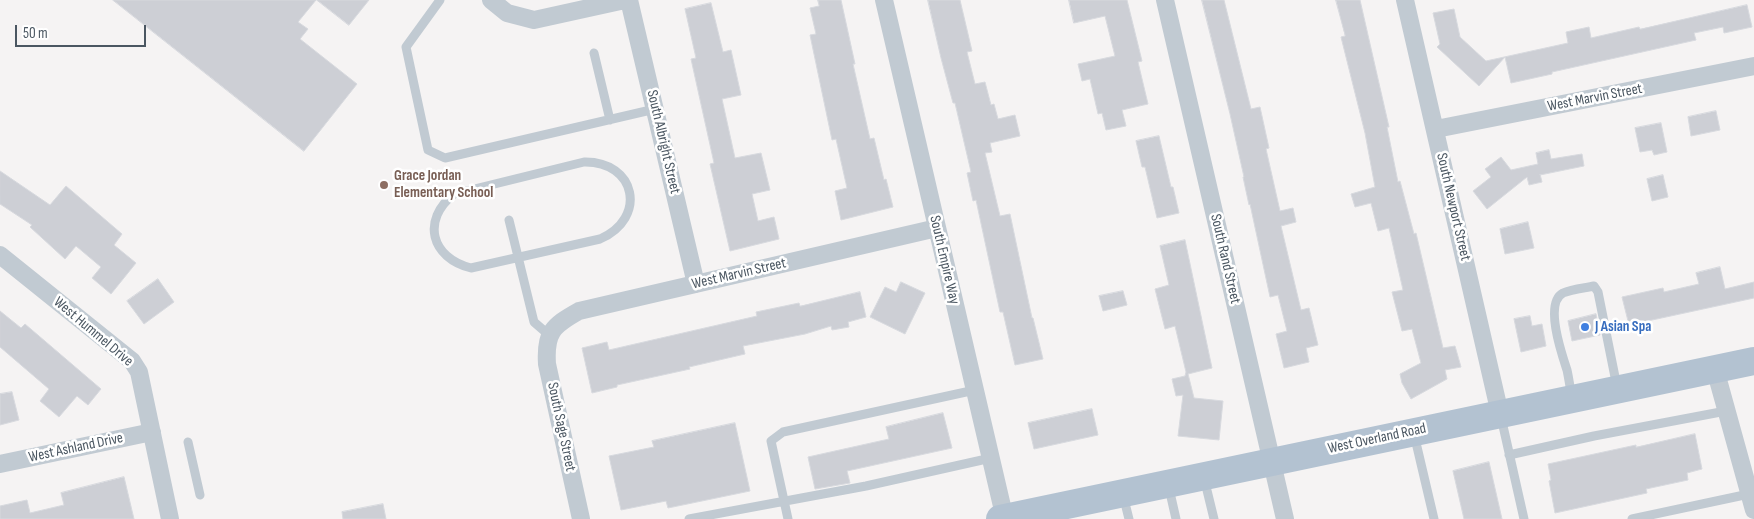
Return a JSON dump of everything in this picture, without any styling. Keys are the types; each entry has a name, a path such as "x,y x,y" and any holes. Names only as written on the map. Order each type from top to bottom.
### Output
{"main road":[{"name":"West Overland Road","path":"1003,519 1754,361"}],"street":[{"path":"491,0 508,13 534,20 624,0"},
{"name":"South Albright Street","path":"629,0 696,284"},
{"name":"South Empire Way","path":"884,0 991,458 1003,519"},
{"name":"South Rand Street","path":"1165,0 1284,519"},
{"name":"South Newport Street","path":"1405,0 1500,414"},
{"name":"West Marvin Street","path":"1436,129 1754,66"},
{"name":"West Marvin Street","path":"550,335 561,322 578,311 937,228"},
{"name":"West Hummel Drive","path":"0,254 132,361 139,372 170,519"},
{"name":"South Sage Street","path":"550,335 546,349 547,364 581,519"},
{"path":"1715,369 1751,490"},
{"name":"West Ashland Drive","path":"0,464 152,432"}],"lane":[{"path":"440,0 406,47 428,150 445,158 655,109"},
{"path":"594,53 610,120"},
{"path":"584,162 598,162 610,166 621,175 628,187 630,201 628,214 621,226 612,234 600,239 518,258 471,268 458,265 448,259 440,249 435,237 434,225 438,213 445,202 454,194 584,162"},
{"path":"509,220 534,322 550,335"},
{"path":"1572,399 1554,321 1555,310 1558,298 1563,293 1594,286 1598,292 1618,390"},
{"path":"788,519 771,441 783,432 975,390"},
{"path":"1510,455 1594,436 1726,411"},
{"path":"1500,414 1524,519"},
{"path":"1413,432 1434,519"},
{"path":"188,442 200,495"},
{"path":"688,519 866,486 991,458"},
{"path":"1203,476 1212,519"},
{"path":"1168,483 1176,519"},
{"path":"1632,519 1751,490"},
{"path":"1122,493 1129,519"}],"building":[{"path":"113,0 316,0 298,22 308,29 300,39 357,84 304,151"},
{"path":"317,0 369,0 349,25"},
{"path":"818,0 841,0 870,139 874,138 884,180 886,179 893,207 841,220 835,191 847,188 836,139 832,140 810,35 816,34 810,8 819,6"},
{"path":"928,0 960,0 972,51 967,52 975,84 985,82 991,105 994,104 998,119 1015,115 1020,136 990,143 992,152 985,153 1000,216 1010,214 1032,318 1043,359 1015,365 1003,312 1000,312 976,200 973,201 967,173 971,172"},
{"path":"1069,0 1127,0 1142,61 1138,62 1148,104 1122,110 1126,126 1106,130 1102,113 1098,114 1090,79 1082,81 1078,64 1115,56 1105,16 1074,23"},
{"path":"1202,0 1224,0 1251,109 1260,107 1269,148 1266,149 1280,211 1293,208 1296,222 1281,226 1301,310 1309,308 1318,345 1306,348 1309,362 1284,368 1276,334 1287,331 1278,295 1270,297 1230,114"},
{"path":"1336,0 1360,0 1389,127 1387,127 1398,182 1400,181 1414,234 1416,233 1443,348 1455,346 1461,367 1445,370 1447,379 1411,399 1402,383 1400,374 1421,363 1412,329 1402,331 1392,292 1403,290 1389,228 1378,231 1371,203 1355,207 1351,194 1375,187 1365,133 1341,37 1345,36"},
{"path":"711,3 723,52 731,50 741,95 722,99 735,158 761,153 770,190 752,194 758,221 774,217 779,239 730,251 710,164 714,163 691,59 696,58 685,9"},
{"path":"1747,5 1752,27 1724,33 1723,27 1694,33 1696,40 1511,83 1505,57 1479,86 1437,47 1440,44 1433,13 1454,9 1460,37 1486,61 1568,43 1566,32 1589,27 1591,38"},
{"path":"1716,111 1720,130 1691,136 1688,117"},
{"path":"1661,123 1667,152 1654,155 1652,150 1640,152 1635,128"},
{"path":"1159,136 1179,213 1157,218 1145,167 1142,167 1136,141"},
{"path":"1549,150 1551,159 1582,154 1584,166 1540,175 1542,182 1529,185 1527,177 1487,209 1473,191 1491,177 1485,169 1501,157 1511,170 1538,164 1536,153"},
{"path":"0,171 50,205 66,186 122,234 114,245 136,263 111,294 92,278 101,267 76,246 65,259 30,227 32,225 0,204"},
{"path":"1663,175 1668,197 1652,201 1647,179"},
{"path":"1528,222 1534,248 1505,254 1500,229"},
{"path":"1185,240 1212,368 1188,374 1194,398 1223,401 1219,440 1178,436 1183,395 1176,396 1172,379 1185,376 1186,372 1175,326 1165,329 1155,289 1169,285 1160,246"},
{"path":"1720,267 1725,289 1754,282 1754,298 1629,325 1622,297 1663,288 1664,292 1699,284 1696,273"},
{"path":"158,279 174,302 144,324 127,301"},
{"path":"901,282 925,293 905,334 870,317 885,287 896,292"},
{"path":"1123,291 1127,305 1103,311 1099,296"},
{"path":"860,292 866,317 848,322 849,327 832,330 831,326 805,334 743,346 745,354 689,367 690,369 617,385 617,387 592,393 582,348 607,342 609,350 757,316 756,312 799,303 800,306"},
{"path":"0,311 21,328 25,324 101,389 88,405 77,396 59,417 40,401 49,389 0,347"},
{"name":"J Asian Spa","path":"1596,314 1600,335 1572,341 1568,321"},
{"path":"1530,316 1532,326 1542,324 1546,346 1521,352 1514,319"},
{"path":"12,392 19,420 0,425 0,394"},
{"path":"1092,409 1098,435 1034,449 1028,423"},
{"path":"943,413 952,448 847,471 850,483 815,489 808,457 889,439 886,427"},
{"path":"735,423 750,491 668,508 666,501 621,510 609,456 654,447 652,441"},
{"path":"1695,434 1702,469 1687,473 1688,480 1646,489 1647,493 1555,513 1548,464"},
{"path":"1489,462 1502,519 1464,519 1453,471"},
{"path":"124,477 134,519 0,519 0,506 27,500 30,513 64,505 61,493"},
{"path":"383,504 386,519 343,519 342,512"}],"place":[{"name":"Grace Jordan Elementary School","path":"384,185"},
{"name":"J Asian Spa","path":"1585,327"}]}
